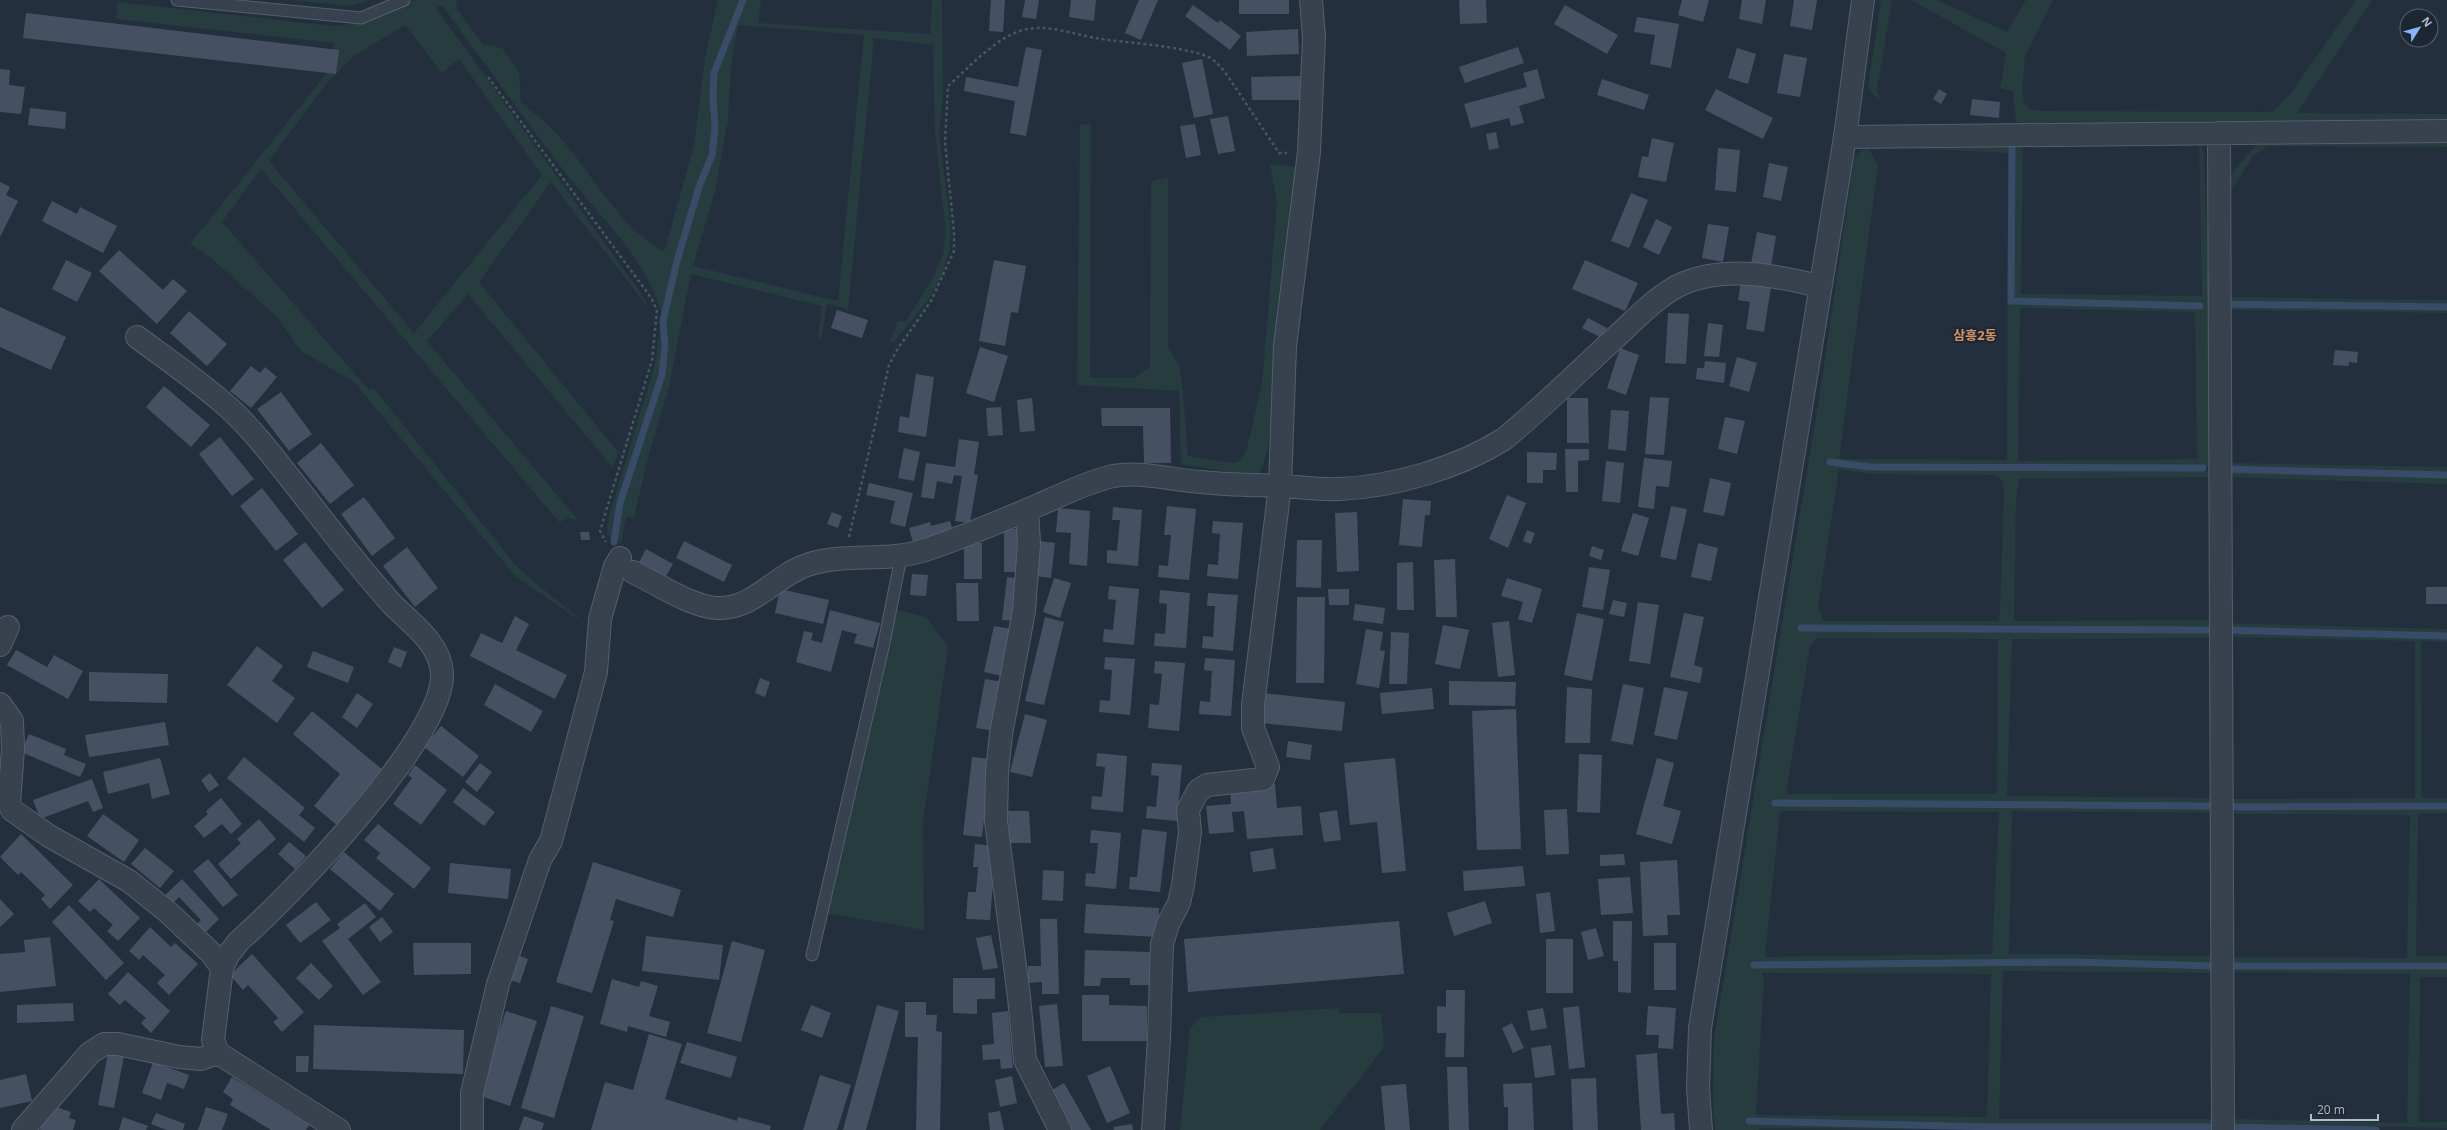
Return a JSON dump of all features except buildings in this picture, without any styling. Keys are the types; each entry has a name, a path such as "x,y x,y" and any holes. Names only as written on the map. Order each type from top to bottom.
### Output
{"street":[{"path":"1153,1130 1159,1039 1162,944 1168,924 1179,903 1183,885 1190,832 1188,810 1198,791 1207,785 1263,779 1268,767 1253,728 1253,705 1280,486 1285,346 1310,152 1314,38 1311,0"},
{"path":"1700,1130 1698,1088 1700,1028 1844,137 1863,0"},
{"path":"1844,137 2447,131"},
{"path":"2219,133 2223,1130"},
{"path":"472,1130 472,1093 498,984 540,860 551,840 596,672 600,620 615,566 627,565 700,605 718,608 739,604 758,596 794,570 808,565 824,560 900,557 978,531 1088,484 1129,474 1219,484 1338,489 1378,485 1455,464 1482,453 1519,426 1643,312 1684,283 1719,276 1753,274 1777,277 1819,286"},
{"path":"137,337 196,380 230,409 256,435 371,581 425,637 438,654 442,673 440,694 412,748 328,850 239,941 228,955 222,968 213,1040 218,1053 339,1130"},
{"path":"1027,510 1029,543 1024,611 1001,734 997,773 996,821 1019,997 1025,1060 1060,1130"},
{"path":"0,704 12,721 13,749 9,804 12,810 49,836 129,881 185,928 211,953 222,968"},
{"path":"23,1130 90,1053 104,1044 118,1044 179,1057 202,1059 218,1053"}],"lane":[{"path":"177,0 361,18 404,0"},
{"path":"812,955 884,643 900,557"}],"path":[{"path":"847,560 849,533 889,365 897,350 931,301 954,251 954,232 945,142 948,86 1012,34 1025,29 1045,28 1101,39 1167,46 1206,56 1216,62 1279,153 1310,152"},
{"path":"488,77 652,299 657,311 652,360 600,531 608,545 627,565"}],"green space":[{"path":"290,0 370,0 351,6"},
{"path":"414,0 457,0 456,8 483,44 502,48 519,71 521,102 543,120 569,147 605,196 632,227 664,252 694,146 705,58 718,0 741,0 712,72 710,97 713,130 709,157 697,185 673,266 662,316 646,277 623,242 568,176 442,5 436,8 642,295 650,310 551,182 479,282 618,452 613,468 468,294 427,341 578,520 569,518 559,522 261,169 222,222 369,390 373,387 518,568 588,626 516,577 354,382 301,351 277,317 210,257 190,244 330,69 334,43 116,19 118,2 332,26 365,21 384,15","holes":["405,25 442,73 459,59 542,175 414,333 269,161 326,84 355,55"]},
{"path":"745,0 761,0 758,23 930,34 932,0 942,0 943,97 939,131 951,229 950,250 942,275 929,299 893,343 890,342 898,321 906,321 933,278 943,254 946,233 935,134 933,45 874,38 848,309 827,304 821,340 818,339 822,306 691,274 669,387 648,457 634,518 626,517 621,544 616,542 622,503 664,375 667,345 665,321 679,261 701,188 713,155 716,128 714,96 716,73","holes":["738,25 864,35 838,301 693,266 715,191 728,121 731,66"]},
{"path":"1881,0 1892,0 1877,90 1880,101 1868,88"},
{"path":"1911,0 1937,0 2007,32 2026,0 2053,0 2025,56 2022,92 2024,104 2030,109 2040,111 2273,112 2290,94 2356,0 2372,0 2297,113 2447,114 2447,128 2022,125 2016,121 2013,91 2000,88 2006,53"},
{"path":"1091,124 1090,378 1134,378 1150,367 1151,181 1168,177 1168,348 1179,365 1182,380 1188,456 1232,463 1240,461 1246,452 1262,384 1277,203 1270,164 1297,167 1268,449 1259,477 1181,464 1179,391 1077,385 1080,125"},
{"path":"2190,136 2186,146 2023,146 2021,294 2202,296 2199,141 2204,151 2209,306 2209,467 2018,469 1923,467 1828,460 1827,463 1870,469 2209,471 2209,477 2019,479 2016,497 2014,621 2212,620 2212,628 2003,630 1799,627 1799,630 2212,632 2212,638 2012,639 2007,796 2213,798 2213,805 1775,801 1774,804 2213,808 2213,813 2012,811 2009,954 2217,956 2217,963 2072,960 1752,963 1751,966 2075,965 2217,968 2217,973 2003,971 1999,1119 2217,1119 2217,1124 1994,1125 1747,1119 1747,1124 2063,1130 1759,1128 1759,1130 1715,1130 1713,1098 1714,1039 1821,386 1854,159 1867,146 1878,165 1839,459 2007,460 2008,153 1890,147","holes":["2012,146 2014,299 2199,305 2196,308 2010,304","2020,308 2195,312 2197,459 2018,461","1839,469 1871,474 1995,475 2002,480 2004,492 2000,610 1998,621 1823,621 1818,607","1817,638 1998,639 1997,794 1786,794 1810,645","1780,811 1999,812 1992,954 1765,957","1761,973 1991,974 1987,1117 1756,1115 1764,979"]},
{"path":"2447,138 2447,147 2268,146 2253,156 2230,193 2229,297 2447,300 2447,305 2220,300 2221,199 2230,177 2239,164 2260,142"},
{"path":"2221,306 2368,306 2447,309 2447,313 2230,310 2231,463 2447,467 2447,475 2222,467"},
{"path":"661,321 660,375 618,504 613,541 607,533 608,520 655,364"},
{"path":"2223,471 2447,477 2447,484 2223,477"},
{"path":"898,610 926,617 948,647 923,822 924,930 825,913 894,615"},
{"path":"2223,623 2447,629 2447,634 2223,627"},
{"path":"2223,631 2447,637 2447,642 2421,641 2422,798 2447,798 2447,804 2224,805 2224,799 2415,798 2415,641 2224,637"},
{"path":"2447,807 2447,813 2418,814 2416,956 2447,956 2447,964 2228,963 2227,957 2407,958 2410,815 2225,814 2225,809"},
{"path":"2227,967 2447,969 2447,977 2420,977 2419,1122 2447,1122 2447,1128 2231,1123 2231,1119 2407,1123 2410,974 2227,972"},
{"path":"1339,1008 1339,1013 1381,1013 1384,1047 1320,1130 1180,1130 1190,1028 1202,1017"}],"waterway":[{"path":"614,542 620,503 662,375 665,345 663,321 677,261 699,187 712,155 715,128 713,96 714,73 743,0"},
{"path":"2012,149 2011,301 2200,306"},
{"path":"2221,304 2447,307"},
{"path":"1830,462 1870,467 2203,468"},
{"path":"2225,469 2447,475"},
{"path":"1801,628 2208,630"},
{"path":"2225,630 2447,636"},
{"path":"1775,803 2209,806"},
{"path":"2229,807 2447,806"},
{"path":"1754,965 2072,962 2215,966"},
{"path":"2227,966 2447,966"},
{"path":"1749,1121 1993,1127 2213,1127"},
{"path":"2235,1127 2376,1130"}],"district":[{"name":"삼흥2동","path":"1975,335"}]}
